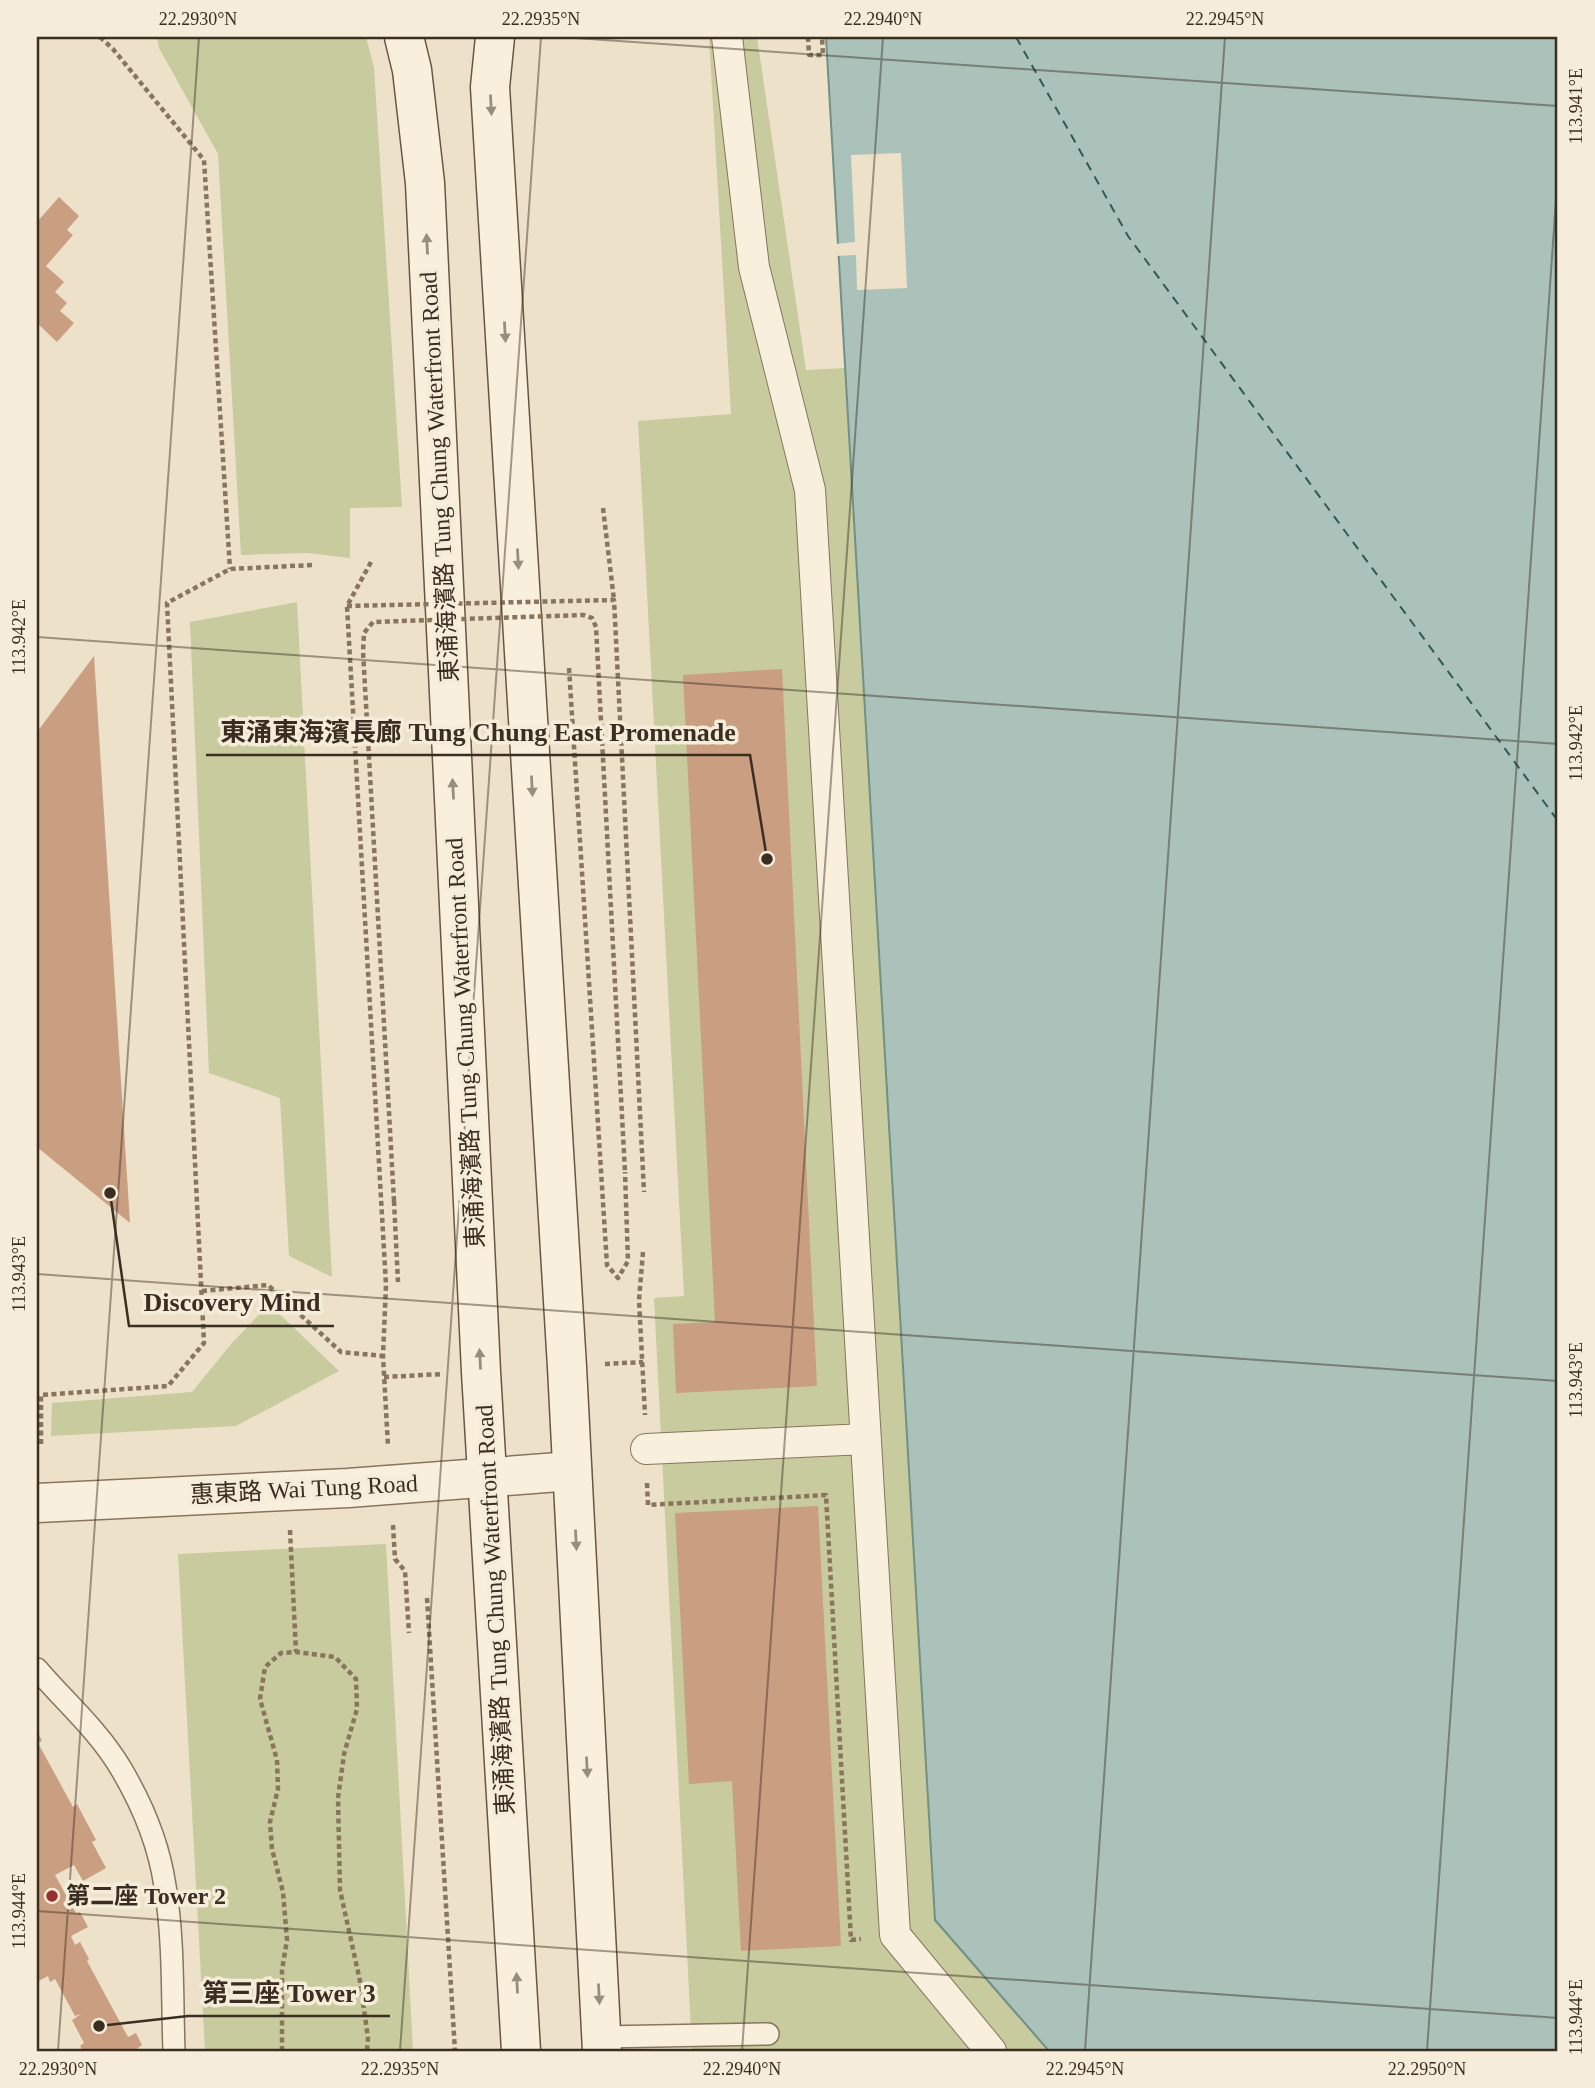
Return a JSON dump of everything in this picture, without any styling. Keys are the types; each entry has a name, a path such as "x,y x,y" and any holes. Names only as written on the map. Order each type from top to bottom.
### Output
{"main road":[{"name":"東涌海濱路 Tung Chung Waterfront Road","path":"404,37 412,70 425,183 487,1476 521,2051"},
{"path":"495,37 491,101 572,1471 602,2044"},
{"name":"惠東路 Wai Tung Road","path":"37,1503 348,1488 572,1471"}],"street":[{"path":"727,37 754,267 810,490 895,1936 991,2051"},
{"path":"646,1449 866,1438"}],"lane":[{"path":"37,1670 93,1729 119,1767 156,1847 165,1884 169,1924 174,2051"},
{"path":"602,2044 768,2034"}],"path":[{"path":"100,37 113,49 204,160 230,569"},
{"path":"808,37 809,55 823,55 822,37"},
{"path":"603,508 614,600 643,1192"},
{"path":"371,562 347,606 386,1285"},
{"path":"41,1444 41,1395 168,1386 205,1343 167,603 230,569 312,565"},
{"path":"564,594 566,622"},
{"path":"347,606 614,600"},
{"path":"398,1282 363,651 364,633 373,622 583,615 592,618 596,627 628,1261 618,1278 607,1265 569,663"},
{"path":"643,1252 639,1300 648,1506 826,1495 851,1940 895,1936"},
{"path":"202,1292 268,1284 341,1352 383,1356"},
{"path":"289,1527 296,1651"},
{"path":"427,1598 455,2051"},
{"path":"282,2051 282,1970 287,1940 283,1892 272,1849 270,1822 278,1788 277,1760 260,1699 265,1667 281,1653 296,1651 335,1657 355,1679 357,1709 344,1754 338,1798 340,1890 360,1981 368,2051"}],"green space":[{"path":"157,37 366,37 374,68 402,507 350,508 350,558 308,553 241,555 218,154 159,48"},
{"path":"709,37 757,37 806,370 845,368 935,1920 1049,2051 692,2051 654,1298 684,1296 638,421 731,414"},
{"path":"297,602 332,1277 289,1256 280,1098 209,1073 190,622"},
{"path":"269,1304 339,1371 236,1426 51,1436 52,1403 192,1392 232,1343"},
{"path":"386,1544 413,2051 205,2051 178,1554"}],"water":[{"path":"826,37 1558,37 1558,2051 1049,2051 935,1920"}],"pier":[{"path":"901,153 907,288 857,290 856,255 835,256 835,244 855,242 851,155"}],"building":[{"path":"59,197 79,216 67,230 73,235 46,266 64,282 55,292 67,303 60,311 74,323 57,342 37,323 37,222"},
{"path":"94,656 130,1223 37,1147 37,732"},
{"path":"782,669 817,1386 676,1393 673,1324 715,1322 683,675"},
{"path":"818,1506 841,1946 741,1951 732,1781 689,1784 675,1513"},
{"name":"第二座 Tower 2","path":"37,1730 42,1741 38,1743 73,1807 77,1804 96,1840 92,1842 106,1868 83,1881 74,1865 55,1875 76,1913 80,1912 88,1927 71,1936 75,1945 80,1942 89,1959 87,1961 128,2037 136,2033 142,2045 134,2051 83,2051 80,2046 84,2043 72,2020 81,2014 75,2016 55,1979 50,1982 48,1976 37,1982"}],"ferry route":[{"path":"1016,37 1128,236 1558,821"}],"place":[{"name":"東涌東海濱長廊 Tung Chung East Promenade","path":"767,859"},
{"name":"Discovery Mind","path":"110,1193"},
{"name":"第二座 Tower 2","path":"52,1896"},
{"name":"第三座 Tower 3","path":"99,2026"}]}
